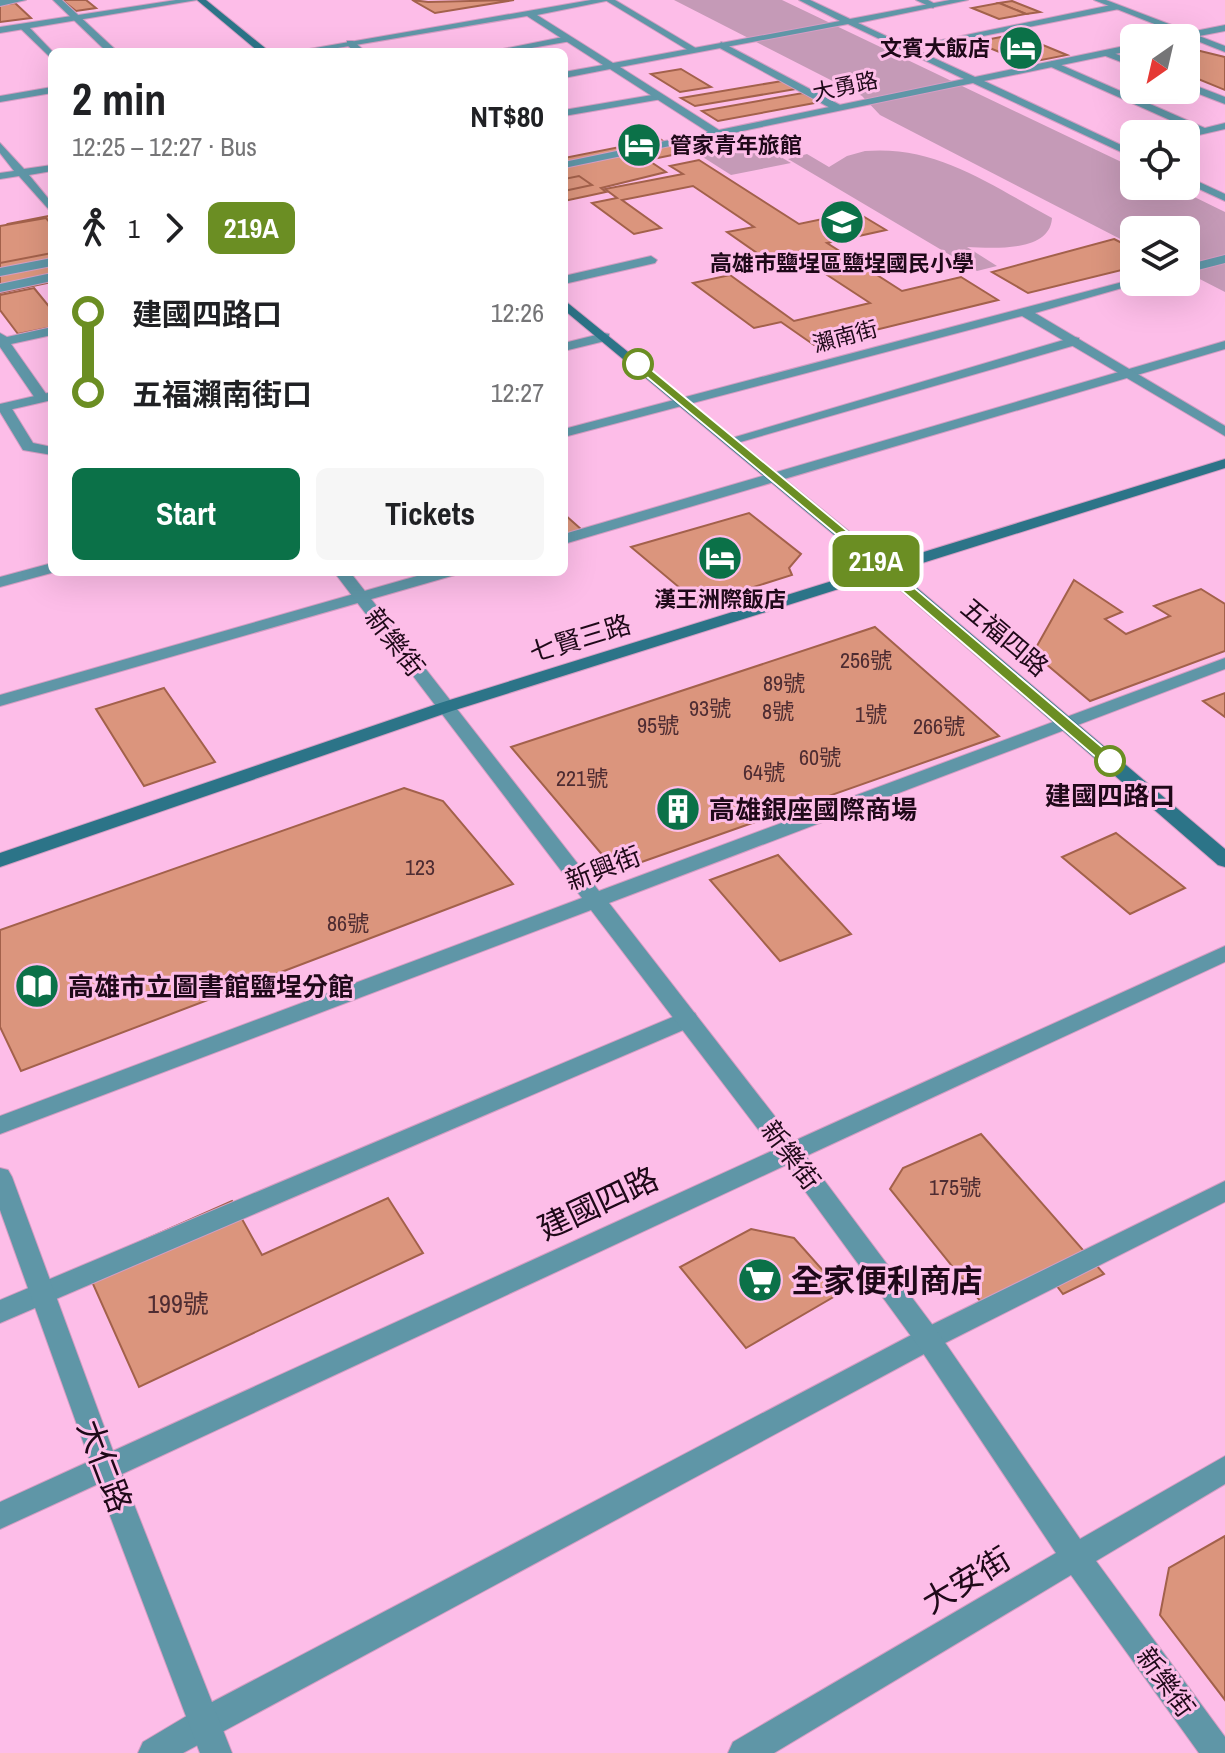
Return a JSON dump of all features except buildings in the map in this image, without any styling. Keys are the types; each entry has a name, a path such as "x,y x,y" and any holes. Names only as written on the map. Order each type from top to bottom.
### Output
{"street":[{"path":"0,3 22,0"},
{"path":"57,0 109,48"},
{"path":"0,30 193,0"},
{"path":"201,0 260,48"},
{"path":"321,48 608,0 694,50"},
{"path":"803,0 1120,144"},
{"path":"920,0 933,5"},
{"path":"568,74 964,0"},
{"path":"1098,0 1160,24"},
{"path":"908,48 1116,7"},
{"path":"528,13 717,133"},
{"path":"24,27 48,52"},
{"path":"1200,33 1225,28"},
{"path":"516,48 568,39"},
{"path":"1200,39 1225,49"},
{"path":"350,43 356,48"},
{"path":"721,45 838,108"},
{"name":"大勇路","path":"568,164 1120,50"},
{"path":"1106,53 1120,58"},
{"path":"1052,64 1203,131"},
{"path":"0,99 48,91"},
{"path":"1200,91 1225,101"},
{"path":"568,112 658,97"},
{"path":"1200,132 1225,126"},
{"path":"0,146 48,205"},
{"path":"0,176 48,169"},
{"path":"1200,184 1219,190 1225,198"},
{"path":"1200,265 1225,259"},
{"path":"568,279 651,260"},
{"path":"0,272 48,263"},
{"path":"0,281 48,271"},
{"path":"0,288 48,278"},
{"name":"瀨南街","path":"568,432 1120,287"},
{"name":"五福四路","path":"568,307 732,440 1225,860"},
{"path":"1024,312 1225,432"},
{"path":"48,332 1,339 47,397 2,407 28,447 48,450"},
{"path":"568,346 604,337"},
{"path":"732,440 1074,341"},
{"path":"568,538 1225,345"},
{"name":"七賢三路","path":"0,860 446,707 1225,463"},
{"path":"0,582 48,569"},
{"name":"新樂街","path":"345,576 790,1153 928,1339 1076,1558 1218,1753"},
{"path":"0,701 435,576"},
{"name":"新興街","path":"0,1125 1225,663"},
{"name":"建國四路","path":"0,1516 1225,953"},
{"path":"0,1312 687,1019"},
{"name":"大仁路","path":"0,1177 105,1466 216,1753"},
{"path":"154,1753 206,1722 928,1339 1225,1191"},
{"name":"大安街","path":"744,1753 1225,1469"}],"shaded area":[{"path":"674,0 782,0 1120,161 1120,200 1200,200 1225,212 1225,292 1200,279 1200,216 1120,216 1120,239 880,115 862,96"},
{"path":"757,143 791,163 731,175 698,154"},
{"path":"865,151 916,154 963,170 1052,218 1049,229 1031,243 1018,246 967,247 997,266 977,271 788,159 807,154 829,167 847,156"}],"bus line":[{"name":"219A","path":"638,364 842,532 1110,761"}],"place":[{"name":"文賓大飯店","path":"1021,48"},
{"name":"管家青年旅館","path":"639,145"},
{"name":"高雄市鹽埕區鹽埕國民小學","path":"842,222"},
{"name":"漢王洲際飯店","path":"720,558"},
{"name":"建國四路口","path":"1110,761"},
{"name":"高雄銀座國際商場","path":"678,809"},
{"name":"高雄市立圖書館鹽埕分館","path":"37,986"},
{"name":"全家便利商店","path":"760,1280"}]}
